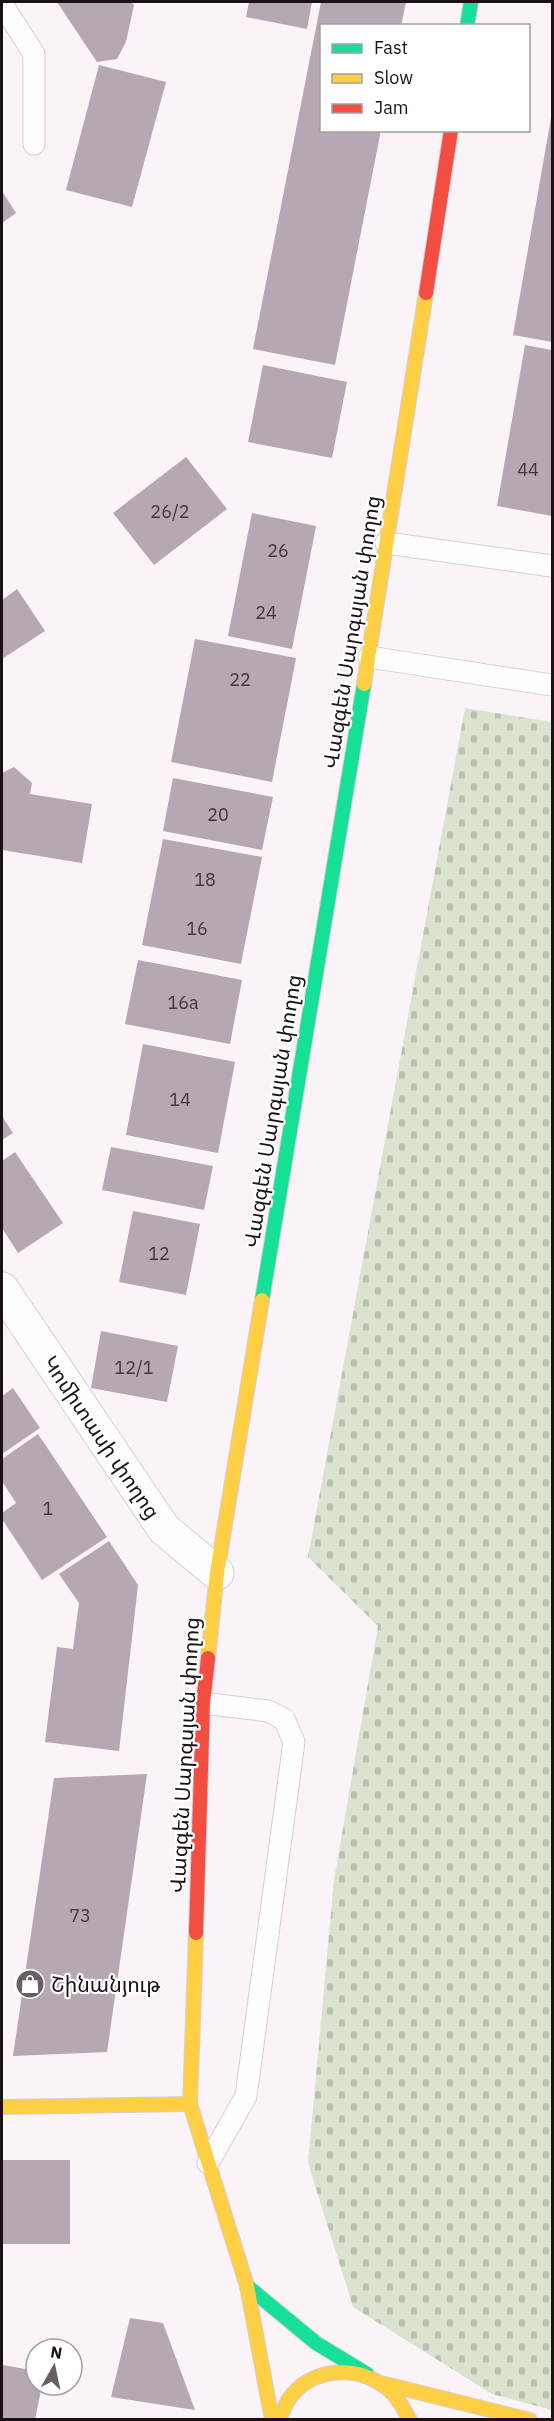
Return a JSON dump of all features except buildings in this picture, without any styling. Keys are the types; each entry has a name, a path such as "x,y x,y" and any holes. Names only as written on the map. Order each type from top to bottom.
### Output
{"street":[{"path":"467,24 471,2"},
{"name":"Վազգեն Սարգսյան փողոց","path":"272,2420 247,2286 190,2104 203,1703 217,1573 369,657 451,132"},
{"name":"Կոմիտասի փողոց","path":"2,1289 165,1529 217,1573"},
{"path":"2,2107 190,2104"},
{"path":"247,2286 316,2343 386,2384 530,2420"},
{"path":"279,2420 291,2397 306,2382 325,2373 346,2370 367,2374"},
{"path":"386,2384 400,2399 410,2420"}],"lane":[{"path":"2,4 34,54 34,144"},
{"path":"386,543 552,566"},
{"path":"369,657 552,685"},
{"path":"203,1703 268,1711 284,1719 294,1743 246,2096 208,2163"}],"green space":[{"path":"465,708 552,722 552,2410 492,2394 353,2307 308,2163 334,1880 378,1626 308,1557"}],"traffic: fast":[{"path":"467,24 471,2"},
{"path":"262,1300 364,684"},
{"path":"247,2286 316,2343 367,2374"}],"traffic: slow":[{"path":"364,684 426,293"},
{"path":"208,1658 217,1573 262,1300"},
{"path":"196,1933 190,2104 247,2286 272,2420"},
{"path":"2,2107 190,2104"},
{"path":"279,2420 289,2399 308,2381 332,2373 345,2372 370,2378 386,2387 398,2400 410,2420"},
{"path":"385,2384 530,2420"}],"traffic: jam":[{"path":"426,293 451,132"},
{"path":"196,1933 203,1703 208,1658"}],"place":[{"name":"Շինանյութ","path":"30,1984"}]}
